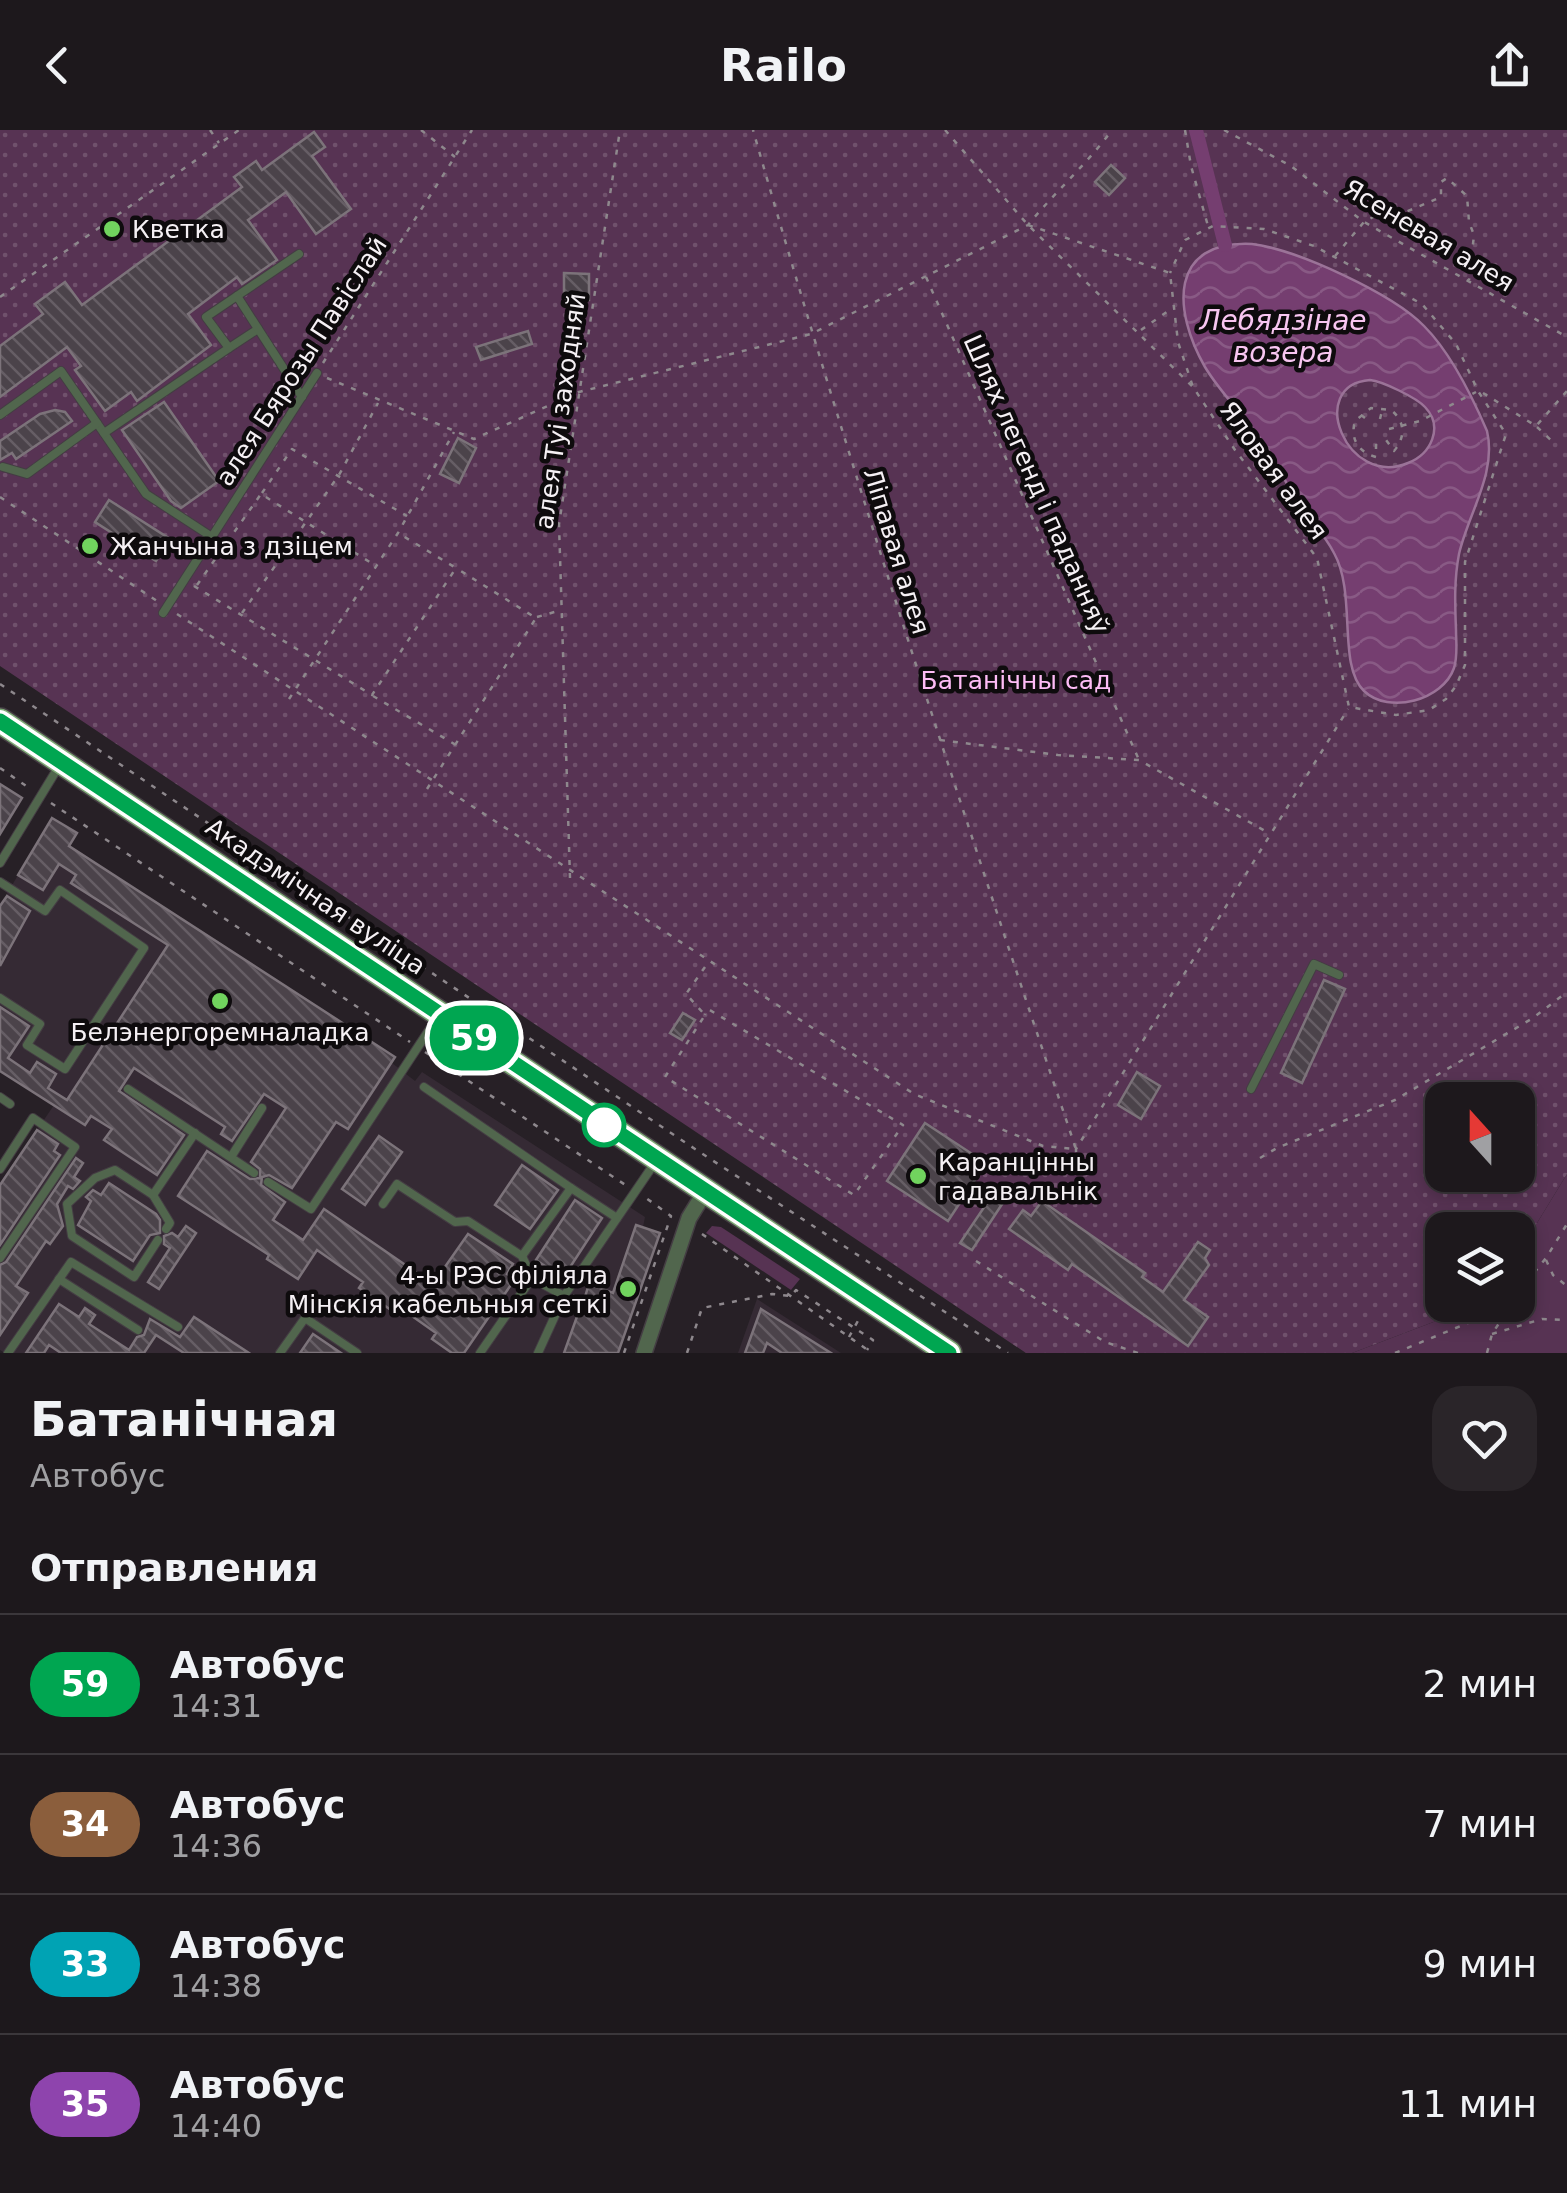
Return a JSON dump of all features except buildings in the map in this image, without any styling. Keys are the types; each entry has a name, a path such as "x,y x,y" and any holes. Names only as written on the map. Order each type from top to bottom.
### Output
{"main road":[{"name":"Акадэмічная вуліца","path":"0,721 949,1353"}],"street":[{"path":"644,1353 690,1218 705,1192"}],"lane":[{"path":"229,348 206,317 299,254"},
{"path":"237,296 302,397"},
{"path":"104,432 258,329"},
{"path":"0,415 61,371 146,494 212,537"},
{"name":"алея Бярозы Павіслай","path":"165,610 317,374"},
{"path":"2,467 27,474 98,423"},
{"path":"0,863 61,762"},
{"path":"0,882 45,911 60,890 144,948 65,1069 27,1045 40,1024 0,998"},
{"path":"1252,1089 1314,964 1339,976"},
{"path":"268,1182 311,1210 439,1014"},
{"path":"424,1087 616,1218"},
{"path":"128,1089 254,1173"},
{"path":"0,1097 10,1104"},
{"path":"231,1157 262,1108"},
{"path":"0,1169 33,1118 76,1147 0,1258"},
{"path":"153,1195 195,1134"},
{"path":"538,1353 564,1296 656,1160"},
{"path":"158,1240 134,1277 72,1236 68,1204 96,1178 115,1170 153,1195 170,1222 166,1229"},
{"path":"383,1204 397,1184 455,1222 468,1221 522,1256 532,1278 564,1296"},
{"path":"522,1256 570,1188"},
{"path":"8,1353 72,1262 178,1327"},
{"path":"480,1353 532,1278"},
{"path":"59,1279 138,1330"},
{"path":"280,1353 305,1318 357,1353"}],"path":[{"path":"210,130 220,144"},
{"path":"0,296 240,130"},
{"path":"421,130 455,157"},
{"name":"алея Бярозы Павіслай","path":"317,374 472,130"},
{"name":"алея Туі заходняй","path":"570,878 558,524 620,130"},
{"name":"Ліпавая алея","path":"753,130 938,740 1076,1149"},
{"name":"Яловая алея","path":"945,130 1028,225 1192,387 1317,558 1349,707"},
{"path":"317,374 474,438 579,392 812,334 1028,225 1112,130"},
{"path":"1185,130 1191,166 1211,227"},
{"name":"Ясеневая алея","path":"1224,130 1291,166 1364,222 1567,337"},
{"path":"1334,257 1364,222 1375,216 1394,217 1441,197 1441,182 1447,178 1467,196 1474,235 1468,281"},
{"path":"1028,225 1170,273 1185,240 1211,227 1264,229 1334,257 1422,304 1456,344 1478,390 1506,434 1464,562 1464,665 1460,676 1446,699 1429,710 1396,715 1349,707 1076,1149 1076,1166"},
{"name":"Яловая алея","path":"1170,273 1178,342 1192,387"},
{"name":"Шлях легенд і паданняў","path":"926,277 1140,760"},
{"path":"1138,332 1172,308"},
{"path":"1389,429 1420,422 1478,390"},
{"path":"1478,390 1536,426 1554,443"},
{"path":"1536,426 1567,392"},
{"path":"242,613 338,475 378,402"},
{"path":"1380,420 1383,407"},
{"path":"1376,444 1376,457 1357,446 1353,429 1360,414 1371,408 1383,407 1396,414 1403,428 1400,444 1394,451 1386,440"},
{"path":"1360,414 1370,422"},
{"path":"289,698 398,533 454,432"},
{"path":"196,586 292,449 407,516"},
{"path":"261,494 376,566"},
{"path":"0,497 165,610 914,1094 1043,1146 1076,1149"},
{"path":"398,533 536,618"},
{"path":"372,695 456,568"},
{"path":"184,580 456,745"},
{"path":"427,789 536,618 560,610"},
{"path":"0,684 695,1149 1008,1353"},
{"path":"938,740 1058,755 1140,760 1269,834"},
{"path":"0,768 671,1216 624,1353"},
{"path":"704,968 686,994 705,1015"},
{"path":"1260,1158 1395,1100 1533,1018 1567,992"},
{"path":"708,1009 903,1125 854,1194 665,1078 705,1015 708,1009"},
{"path":"1535,1272 1567,1224"},
{"path":"702,1234 872,1353"},
{"path":"1546,1258 1553,1275 1567,1286"},
{"path":"976,1262 1105,1342 1138,1353"},
{"path":"790,1296 796,1290 873,1340 867,1350"},
{"path":"687,1353 702,1308 772,1294 790,1296"},
{"path":"849,1337 870,1300"},
{"path":"1492,1334 1542,1319 1567,1320"},
{"path":"1394,1353 1470,1322"},
{"path":"1486,1353 1500,1322"}],"shaded area":[{"path":"70,846 395,1057 392,1063 415,1081 422,1072 645,1217 643,1227 660,1233 618,1353 0,1350 0,1185 54,1105 0,1070 0,906 18,875 43,889"},
{"path":"757,1299 841,1353 738,1353"}],"green space":[{"name":"Батанічны сад","path":"0,130 1567,130 1567,1174 1535,1226 1535,1212 1425,1212 1425,1322 1433,1322 1352,1353 1026,1353 0,666"},
{"path":"1567,1174 1567,1353 1352,1353 1433,1322 1535,1322 1535,1226"},
{"path":"712,1226 721,1227 800,1279 791,1290 706,1233"}],"water":[{"name":"Лебядзінае возера","path":"1252,244 1293,254 1368,287 1410,313 1443,349 1487,431 1485,478 1457,564 1454,668 1448,679 1427,696 1401,703 1387,702 1364,691 1356,679 1351,664 1345,588 1334,553 1295,498 1262,440 1212,378 1194,345 1187,324 1185,283 1192,266 1205,254 1225,246","holes":["1370,380 1415,399 1431,415 1432,439 1416,459 1386,467 1367,462 1342,433 1337,415 1340,399 1350,386"]}],"waterway":[{"path":"1196,130 1225,245"}],"bus line":[{"name":"59","path":"0,721 949,1353"}],"place":[{"name":"Кветка","path":"112,229"},
{"name":"Жанчына з дзіцем","path":"90,546"},
{"name":"Белэнергоремналадка","path":"220,1001"},
{"name":"Каранцінны гадавальнік","path":"918,1176"},
{"name":"4-ы РЭС філіяла Мінскія кабельныя сеткі","path":"628,1289"}]}
